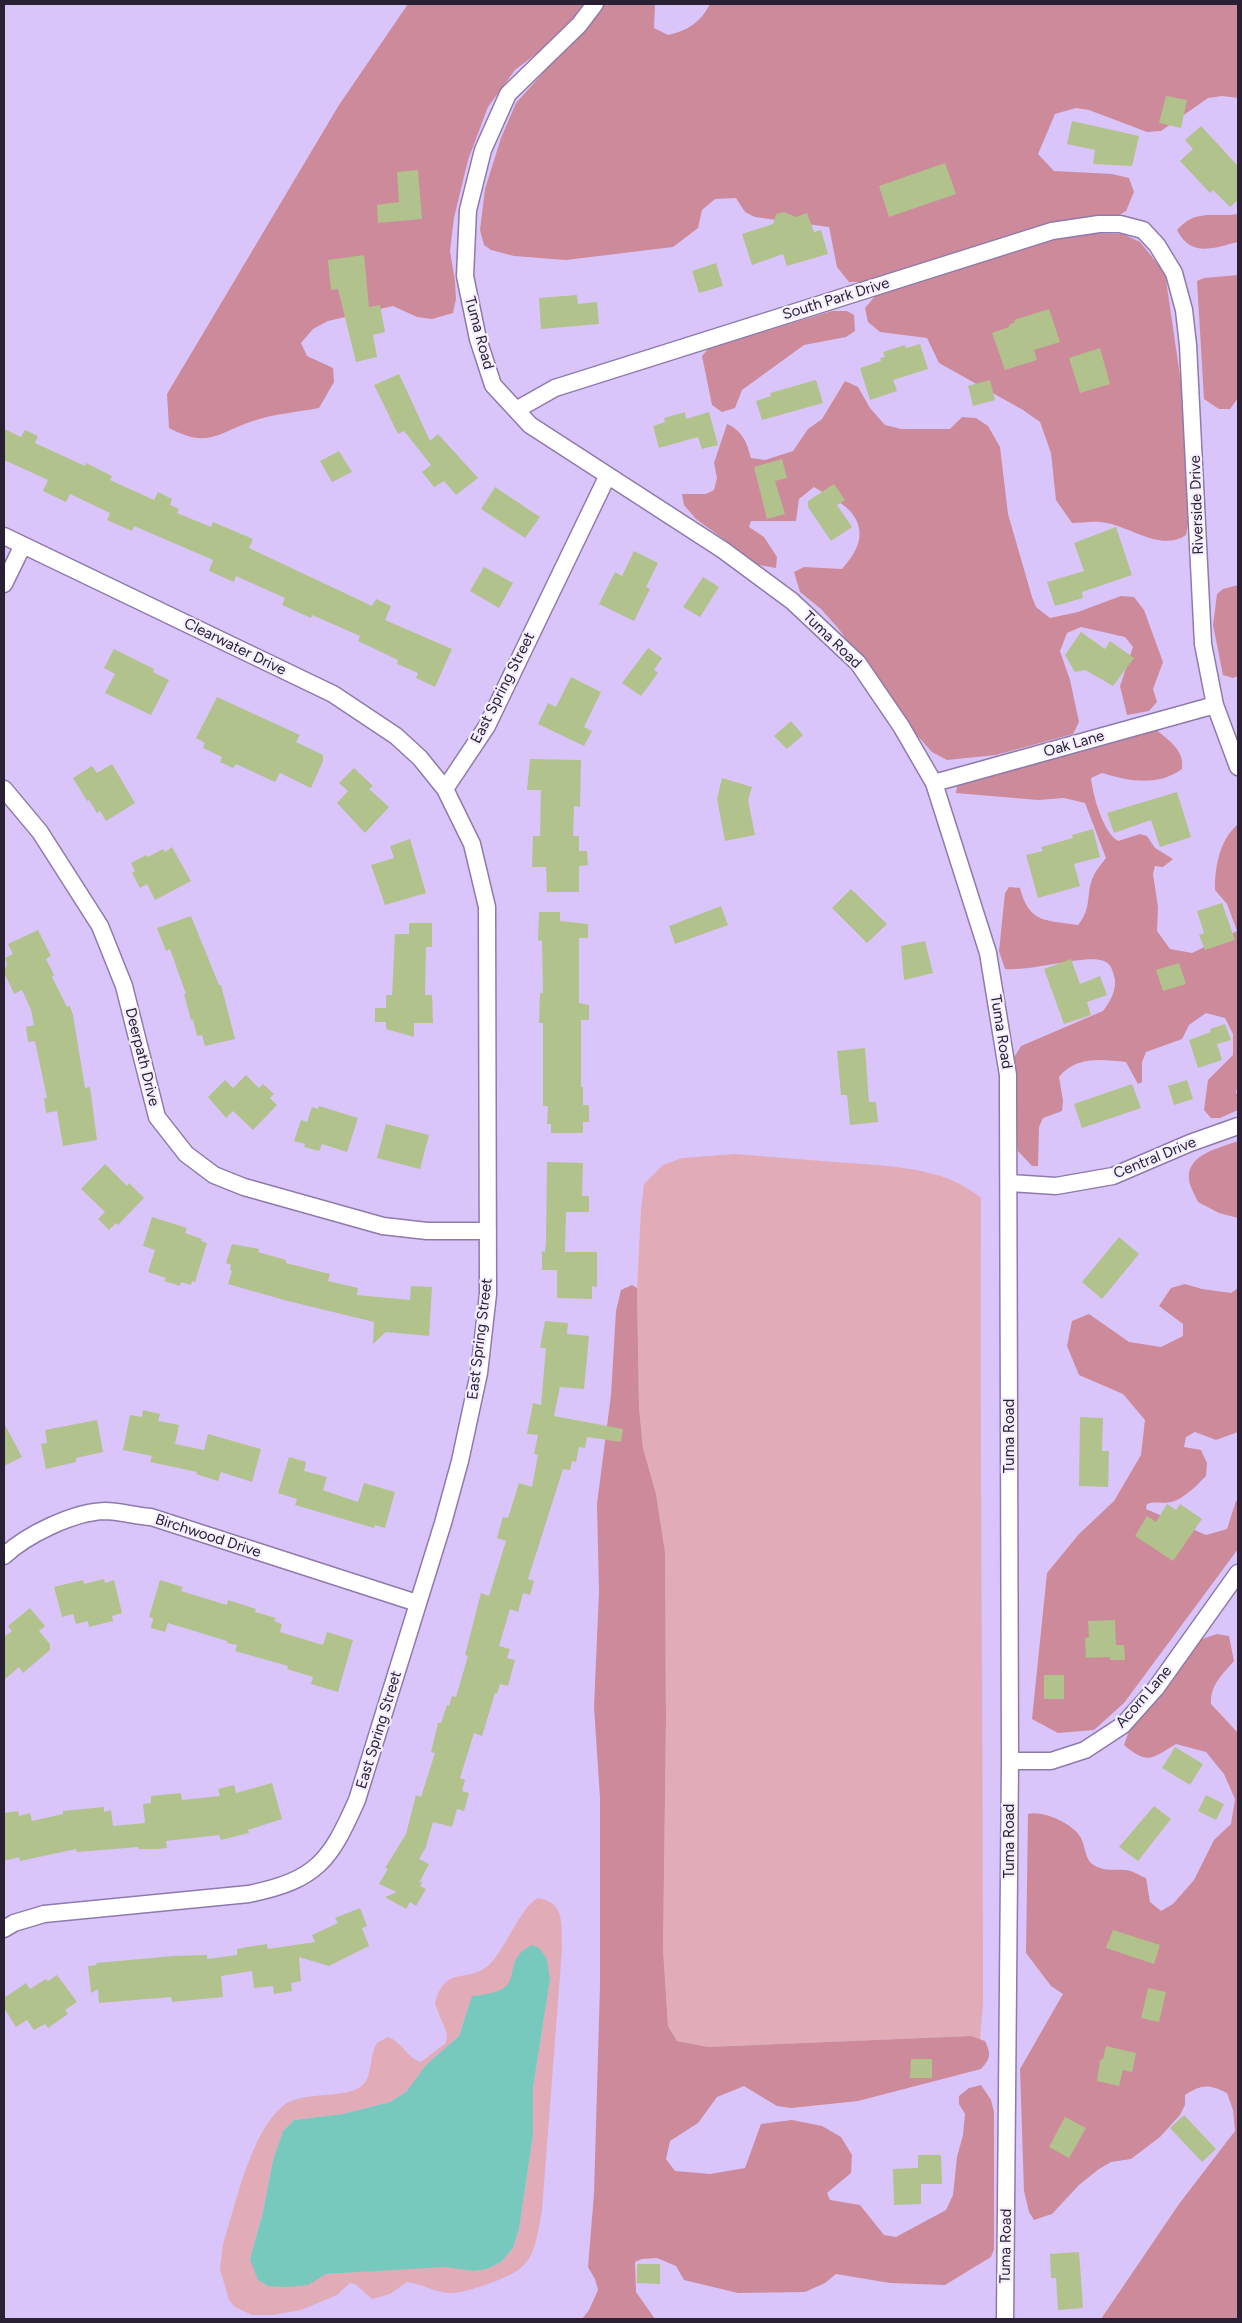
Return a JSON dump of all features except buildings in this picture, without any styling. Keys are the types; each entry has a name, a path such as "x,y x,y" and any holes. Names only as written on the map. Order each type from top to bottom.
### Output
{"street":[{"name":"Tuma Road","path":"595,4 579,25 508,94 483,150 468,210 465,276 478,340 493,385 530,425 730,556 792,602 858,663 901,726 934,783 988,954 1008,1075 1010,1183 1010,1761 1005,2319"},
{"name":"South Park Drive","path":"516,410 555,388 1052,231 1090,224 1120,224 1143,230 1157,245"},
{"name":"Riverside Drive","path":"1157,245 1174,273 1184,310 1188,345 1203,644 1215,705 1238,767"},
{"name":"East Spring Street","path":"4,1929 14,1923 44,1914 249,1894 280,1888 308,1874 327,1856 342,1834 357,1800 417,1602 444,1523 472,1412 488,1294 487,907 472,844 445,788 487,726 607,477"},
{"name":"Clearwater Drive","path":"4,536 333,694 396,736 420,758 445,788"},
{"path":"4,584 23,545"},
{"name":"Oak Lane","path":"934,783 1215,705"},
{"name":"Deerpath Drive","path":"4,789 40,832 100,926 124,986 157,1117 186,1154 214,1175 244,1187 383,1226 428,1231 488,1231"},
{"name":"Central Drive","path":"1010,1183 1056,1186 1114,1176 1190,1143 1238,1126"},
{"name":"Birchwood Drive","path":"4,1556 14,1547 62,1521 104,1511 150,1517 417,1602"},
{"name":"Acorn Lane","path":"1010,1761 1051,1760 1085,1750 1123,1726 1156,1688 1238,1573"}],"shaded area":[{"path":"408,4 587,4 540,51 515,70 488,107 468,160 454,218 450,251 456,299 453,313 432,319 417,317 393,306 328,321 313,329 301,343 307,356 333,368 334,382 319,408 261,419 212,437 194,437 169,428 167,394 339,105"},
{"path":"605,4 655,4 654,28 668,35 693,25 710,4 1238,4 1238,98 1222,96 1208,98 1161,131 1147,132 1089,110 1076,108 1055,114 1038,154 1054,171 1112,174 1129,178 1134,192 1126,211 1116,217 875,282 849,282 837,267 829,227 755,217 745,212 736,198 715,199 702,210 698,228 673,247 566,260 514,256 491,250 484,245 480,230 485,189 501,138 516,103"},
{"path":"1238,214 1238,242 1211,248 1196,248 1189,245 1177,230 1184,223 1198,216"},
{"path":"1078,233 1123,234 1140,242 1165,273 1186,417 1188,524 1186,535 1176,540 1155,539 1122,527 1100,522 1072,523 1056,500 1051,453 1040,422 1023,410 939,363 927,338 880,332 868,322 865,308 876,295 1049,238"},
{"path":"1238,275 1238,398 1230,409 1219,409 1204,399 1197,281 1204,278"},
{"path":"832,311 847,311 854,315 855,331 846,337 804,345 742,390 735,408 722,412 712,405 702,356 709,348"},
{"path":"845,381 858,387 870,408 885,425 901,429 950,429 962,417 976,418 988,426 1000,447 1008,514 1036,607 1050,618 1078,612 1121,596 1134,597 1144,610 1163,662 1153,689 1157,702 1149,711 1127,715 1120,686 1133,647 1125,637 1081,627 1067,633 1060,651 1070,680 1079,722 1073,734 996,755 947,760 932,752 913,731 901,710 837,627 821,609 800,592 794,572 804,567 842,569 856,549 860,535 859,527 847,508 814,487 799,499 796,521 751,521 749,527 764,537 777,557 776,568 759,565 696,519 684,505 682,494 706,494 714,490 717,478 714,463 727,424 737,430 744,438 751,458 765,460 793,451 808,429 822,419"},
{"path":"1238,585 1238,676 1233,678 1223,675 1213,625 1217,594 1223,589"},
{"path":"1154,728 1170,741 1178,751 1181,756 1182,769 1163,778 1143,781 1102,773 1091,778 1094,794 1103,822 1118,841 1140,834 1147,836 1155,848 1173,859 1163,867 1155,866 1153,874 1158,907 1157,931 1170,949 1192,953 1237,931 1227,904 1215,890 1219,854 1226,838 1238,824 1238,1085 1236,1092 1238,1096 1238,1110 1220,1118 1211,1118 1204,1110 1208,1080 1233,1055 1233,1034 1225,1018 1206,1013 1189,1025 1182,1039 1146,1052 1142,1062 1142,1082 1138,1084 1126,1062 1090,1060 1073,1065 1065,1070 1059,1077 1063,1101 1062,1111 1043,1118 1039,1127 1038,1166 1032,1166 1018,1151 1014,1126 1013,1059 1021,1046 1103,1011 1113,995 1115,981 1110,965 1096,959 1028,968 1005,969 999,951 1005,893 1009,887 1020,888 1028,908 1034,914 1048,921 1078,925 1086,912 1091,882 1106,858 1085,803 1064,798 1038,800 956,793 957,786 966,781"},
{"path":"1238,1141 1238,1218 1219,1213 1198,1202 1189,1180 1190,1171 1198,1158"},
{"path":"735,1154 912,1169 949,1179 966,1187 981,1198 983,2003 980,2040 971,2036 708,2047 677,2041 668,2026 663,1949 666,1719 665,1552 656,1494 643,1448 639,1408 637,1288 641,1210 644,1184 663,1165 682,1158"},
{"path":"1185,1284 1202,1289 1231,1293 1238,1288 1238,1432 1216,1440 1195,1432 1186,1437 1184,1447 1201,1450 1207,1463 1206,1476 1181,1498 1168,1503 1147,1504 1146,1509 1206,1535 1227,1529 1236,1501 1238,1501 1238,1549 1124,1703 1094,1730 1058,1733 1032,1719 1047,1573 1079,1534 1114,1501 1141,1455 1145,1420 1123,1394 1079,1375 1067,1346 1072,1321 1089,1314 1129,1342 1161,1347 1183,1336 1183,1324 1159,1306 1171,1288"},
{"path":"632,1285 637,1288 639,1408 643,1448 656,1494 665,1552 666,1719 663,1949 668,2026 677,2041 708,2047 971,2036 985,2041 989,2053 987,2062 981,2069 858,2101 791,2108 777,2106 744,2086 717,2097 698,2123 670,2141 666,2159 675,2171 710,2174 745,2168 761,2124 792,2120 822,2126 841,2137 852,2155 851,2173 827,2193 830,2200 860,2205 884,2235 896,2237 946,2210 953,2195 957,2157 963,2135 965,2114 959,2104 959,2096 969,2088 981,2085 991,2100 994,2112 994,2249 991,2257 945,2285 890,2283 836,2274 825,2283 805,2292 738,2293 684,2280 676,2266 657,2258 642,2259 635,2262 636,2292 655,2319 582,2319 589,2310 598,2290 595,2279 588,2267 594,2194 600,1986 600,1798 594,1707 599,1592 597,1504 611,1395 616,1311 621,1290"},
{"path":"1217,1634 1229,1636 1234,1661 1221,1676 1212,1691 1211,1704 1238,1733 1238,2319 1101,2319 1179,2204 1235,2131 1233,2110 1227,2093 1221,2090 1206,2086 1191,2091 1185,2095 1185,2105 1180,2115 1160,2137 1131,2159 1111,2162 1099,2169 1079,2185 1052,2214 1034,2220 1029,2212 1024,2191 1020,2069 1063,1994 1051,1986 1026,1953 1028,1814 1034,1813 1050,1816 1072,1828 1081,1838 1087,1858 1095,1866 1108,1870 1128,1870 1146,1878 1150,1902 1161,1911 1173,1904 1194,1880 1214,1840 1231,1824 1235,1799 1224,1774 1206,1752 1176,1744 1150,1758 1139,1755 1124,1745 1129,1731 1193,1642"},
{"path":"538,1898 547,1900 558,1910 561,1924 562,1949 542,2210 533,2251 528,2260 522,2267 501,2279 457,2293 442,2292 407,2282 390,2294 372,2299 355,2284 350,2283 337,2295 301,2310 272,2315 252,2315 235,2307 229,2300 220,2269 223,2244 253,2151 271,2118 283,2106 292,2101 352,2091 361,2086 369,2075 373,2052 377,2043 388,2037 421,2062 446,2043 447,2034 435,2004 439,1991 451,1979 482,1970 490,1964 532,1902","holes":["531,1945 550,1979 533,2088 533,2135 519,2229 513,2248 501,2262 487,2269 474,2271 445,2266 326,2274 250,2259 263,2212 273,2160 283,2131 294,2120 343,2114 390,2102 406,2092 426,2065 459,2036 472,1996 492,1994 503,1990 511,1980 519,1956"]},
{"path":"531,1945 539,1948 547,1959 550,1979 533,2088 533,2135 519,2229 513,2248 501,2262 487,2269 474,2271 445,2267 326,2274 308,2285 287,2287 268,2286 258,2280 250,2259 263,2212 273,2160 283,2131 294,2120 343,2114 390,2102 406,2092 426,2065 459,2036 472,1996 502,1989 508,1983 515,1961"}]}
